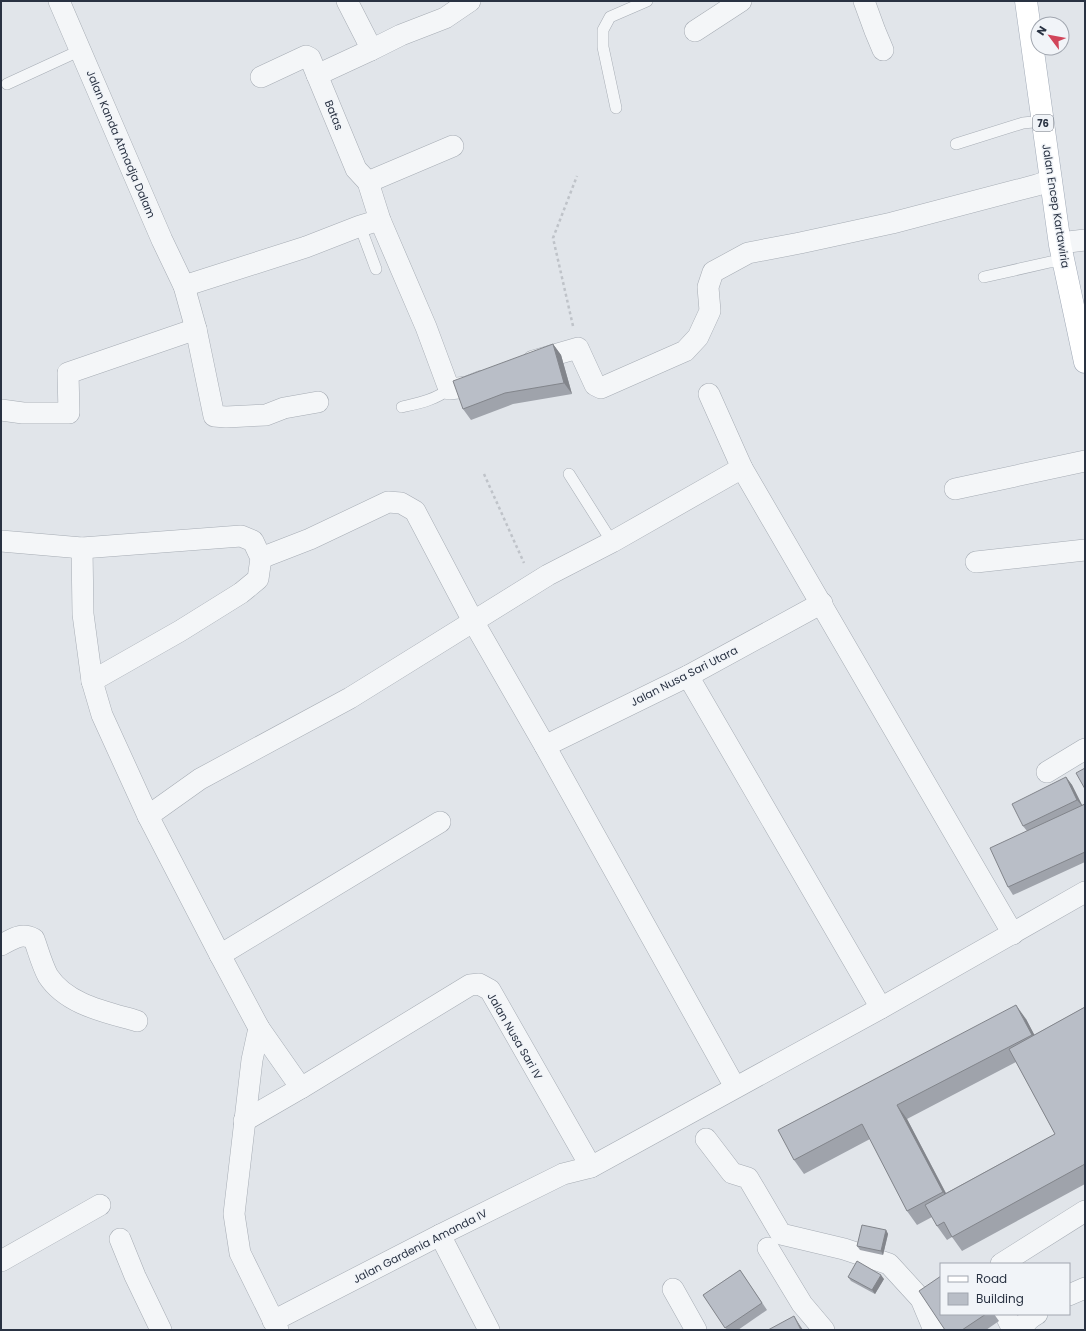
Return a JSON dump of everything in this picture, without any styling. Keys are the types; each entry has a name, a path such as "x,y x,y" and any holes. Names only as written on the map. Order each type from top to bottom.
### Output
{"main road":[{"name":"Jalan Encep Kartawiria","path":"1026,1 1062,251 1085,362"}],"street":[{"name":"Jalan Kanda Atmadja Dalam","path":"59,1 162,240 184,286 196,329 214,416 226,417 266,415 284,408 318,402"},
{"path":"347,1 371,50"},
{"path":"317,75 401,35 445,18 470,1"},
{"path":"695,31 741,1"},
{"path":"864,1 883,50"},
{"name":"Batas","path":"261,77 306,56 310,58 356,169 368,182 380,220 426,327 449,389"},
{"path":"368,182 453,146"},
{"path":"449,389 460,389 467,387 506,371 578,348 595,385 601,388 684,351 698,337 710,311 708,287 713,272 748,253 892,223 1052,180"},
{"path":"184,286 306,247 360,226 380,220"},
{"path":"1062,251 1085,240"},
{"path":"1,410 23,413 69,413 68,373 196,329"},
{"path":"709,394 742,468 822,603 1013,934"},
{"path":"955,489 1085,461"},
{"path":"148,816 200,779 350,698 548,575 612,542 742,468"},
{"path":"261,558 310,539 388,502 401,503 414,511 473,621 545,746 735,1087"},
{"path":"1,541 82,548 241,536 253,541 261,558 258,579 241,593 92,681"},
{"path":"82,548 83,614 92,681 102,715 148,816 220,955 259,1028 301,1088"},
{"path":"976,562 1085,550"},
{"name":"Jalan Nusa Sari Utara","path":"545,746 688,676 822,603"},
{"path":"688,676 881,1008"},
{"path":"1047,772 1085,749"},
{"path":"220,955 440,822"},
{"name":"Jalan Gardenia Amanda IV","path":"276,1325 440,1235 568,1172 591,1167 881,1008 1085,892"},
{"path":"1,945 21,935 27,935 34,938 47,974 55,985 68,996 90,1007 137,1021"},
{"name":"Jalan Nusa Sari IV","path":"244,1121 470,985 479,984 490,990 591,1167"},
{"path":"259,1028 252,1060 234,1214 240,1253 276,1325"},
{"path":"706,1139 732,1174 748,1178 781,1234 844,1249 889,1264 921,1299 934,1330"},
{"path":"1,1261 100,1205"},
{"path":"1003,1263 1085,1211"},
{"path":"440,1235 489,1330"},
{"path":"120,1239 136,1276 153,1327"},
{"path":"768,1248 802,1304 824,1330"},
{"path":"1070,1295 1085,1288"},
{"path":"673,1289 696,1330"},
{"path":"1006,1315 1013,1330"},
{"path":"1023,1330 1024,1324 1036,1315"}],"lane":[{"path":"616,108 603,47 603,30 610,17 647,1"},
{"path":"7,84 81,50"},
{"path":"956,144 1023,123 1043,121"},
{"path":"360,226 376,269"},
{"path":"984,277 1050,262 1062,251"},
{"path":"402,407 434,398 449,389"},
{"path":"569,474 612,542"}],"path":[{"path":"577,176 553,238 578,348"},
{"path":"484,474 533,584"}],"building":[{"path":"553,344 564,383 505,393 463,409 453,381"},
{"path":"1085,768 1085,789 1076,773"},
{"path":"1066,777 1077,800 1023,826 1012,804"},
{"path":"1085,804 1085,852 1008,887 990,848"},
{"path":"1016,1005 1032,1035 897,1105 943,1192 907,1211 862,1124 794,1160 778,1130"},
{"path":"1085,1007 1085,1164 952,1237 944,1222 937,1226 925,1205 1055,1134 1009,1049"},
{"path":"862,1225 886,1230 881,1251 857,1246"},
{"path":"857,1261 881,1275 872,1290 848,1277"},
{"path":"740,1270 762,1303 725,1328 703,1295"},
{"path":"940,1277 940,1315 984,1315 962,1330 945,1330 919,1291"},
{"path":"794,1316 801,1330 768,1330"}]}
